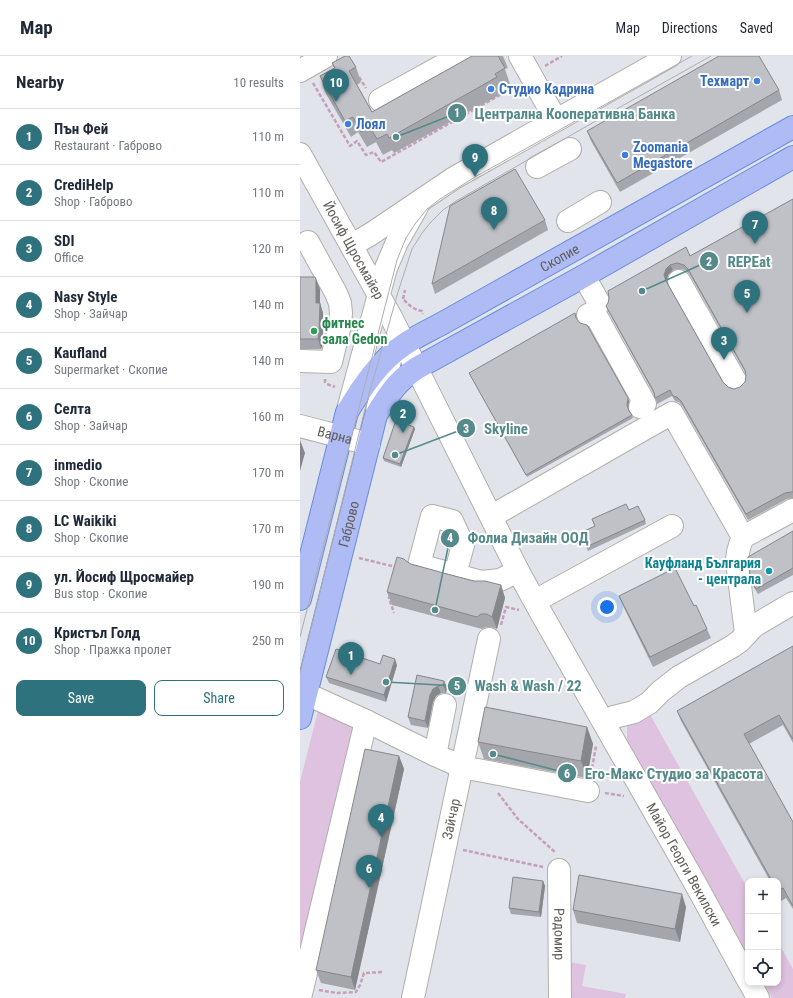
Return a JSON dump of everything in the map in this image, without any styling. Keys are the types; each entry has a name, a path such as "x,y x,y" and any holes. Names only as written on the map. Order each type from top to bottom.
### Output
{"main road":[{"name":"Скопие","path":"348,412 370,378 398,343 596,237 793,127"},
{"name":"Скопие","path":"376,415 390,392 407,375 417,368 793,158"},
{"name":"Габрово","path":"300,599 348,412"},
{"name":"Габрово","path":"300,718 303,693 376,415"}],"street":[{"path":"300,71 326,56"},
{"path":"380,100 460,56"},
{"path":"520,56 556,120"},
{"path":"352,245 371,234 454,178 670,56"},
{"path":"537,167 570,149"},
{"name":"Йосиф Щросмайер","path":"300,154 379,295 398,343 417,368"},
{"name":"Габрово","path":"348,412 386,268 397,242 419,202"},
{"path":"583,212 596,237"},
{"path":"300,361 331,362 340,325 341,313 340,303 336,293 308,242"},
{"path":"584,276 596,315 649,406 672,414 743,537"},
{"path":"679,281 736,382"},
{"name":"Габрово","path":"376,415 398,343"},
{"name":"Майор Георги Векилски","path":"417,368 492,516 518,571 745,975"},
{"path":"492,516 649,406"},
{"name":"Варна","path":"300,426 369,444"},
{"path":"746,633 737,562 738,549 743,537 793,510"},
{"path":"455,575 463,545 452,521 432,516 419,565 455,575 482,582 500,580 518,571"},
{"path":"537,606 672,526"},
{"path":"605,727 649,703 661,691 679,677 733,646 740,641 754,626 793,603"},
{"name":"Зайчар","path":"413,998 445,847 472,769 489,639"},
{"path":"303,693 366,721 435,755 472,769 588,791"},
{"path":"435,755 445,705"},
{"path":"302,990 366,721"},
{"name":"Радомир","path":"559,862 560,998"},
{"path":"752,986 758,998"}],"path":[{"path":"358,76 374,104 380,100"},
{"path":"315,86 350,146 357,141 366,155 374,152 381,162 520,85"},
{"path":"405,290 402,299 417,310 422,311"},
{"path":"352,556 404,569 419,565"},
{"path":"391,590 389,598 394,613"},
{"path":"489,639 498,636 506,608 535,614 537,606"},
{"path":"605,727 588,791 646,798"},
{"path":"472,769 559,862"},
{"path":"445,847 559,862"},
{"path":"302,990 337,993 356,992 364,973 384,972"}],"shaded area":[{"path":"318,711 359,728 300,975 300,782"},
{"path":"648,711 745,884 745,950 627,741 627,726"},
{"path":"781,947 793,969 793,998 772,998 766,986 781,986"},
{"path":"562,961 586,965 582,986 626,994 625,998 563,998"}],"building":[{"path":"345,56 349,56 356,67 349,71 372,112 472,56 498,56 505,68 495,74 497,77 389,138 387,134 377,139 370,127 361,132 353,117 345,121 320,76 335,68 332,63"},
{"path":"719,56 759,56 779,90 617,183 587,131"},
{"path":"515,169 545,220 432,284 450,206"},
{"path":"793,199 793,492 785,493 746,514 681,401 677,397 673,396 670,390 655,398 654,392 606,306 609,298 608,291 686,247 690,256","holes":["677,263 684,265 688,269 745,370 745,382 740,387 734,389 728,387 723,382 666,281 664,275 666,269 670,265"]},
{"path":"300,277 315,277 316,279 316,303 320,303 318,339 300,339"},
{"path":"575,313 576,318 580,323 587,325 628,398 627,405 632,415 526,475 469,373"},
{"path":"396,420 414,427 400,464 383,458"},
{"path":"626,504 629,510 638,506 645,520 586,547 580,533 595,526 592,519"},
{"name":"Кауфланд България - централа","path":"793,531 793,568 756,589 750,578 748,557"},
{"path":"397,557 404,559 411,564 447,574 474,581 485,581 501,585 492,617 487,614 481,614 477,617 387,592"},
{"path":"675,568 694,606 696,605 707,629 650,657 619,596"},
{"path":"793,646 793,739 779,715 744,734 793,822 793,906 783,888 781,889 781,878 770,878 677,711"},
{"path":"336,649 380,664 383,655 395,659 384,695 326,677"},
{"path":"417,675 444,681 443,685 433,689 430,695 425,721 408,717"},
{"path":"485,707 587,727 581,761 478,742"},
{"path":"365,749 399,756 351,977 316,970"},
{"path":"579,875 682,894 675,929 573,910"},
{"path":"513,877 543,881 539,912 509,908"}],"tram line":[{"path":"300,637 397,260 406,238 415,224 427,209 475,177 692,56"},
{"path":"300,673 366,405 398,292 412,249 422,233 443,210 456,201 711,56"}],"place":[{"name":"Техмарт","path":"757,81"},
{"name":"Студио Кадрина","path":"491,89"},
{"name":"Кристъл Голд","path":"336,102"},
{"name":"Лоял","path":"348,124"},
{"name":"Централна Кооперативна Банка","path":"396,137"},
{"name":"Zoomania Megastore","path":"625,155"},
{"name":"ул. Йосиф Щросмайер","path":"475,177"},
{"name":"LC Waikiki","path":"494,230"},
{"name":"inmedio","path":"755,244"},
{"name":"REPEat","path":"642,291"},
{"name":"Kaufland","path":"747,313"},
{"name":"фитнес зала Gedon","path":"314,331"},
{"name":"SDI","path":"724,360"},
{"name":"CrediHelp","path":"403,433"},
{"name":"Skyline","path":"395,455"},
{"name":"Кауфланд България - централа","path":"769,571"},
{"name":"Фолиа Дизайн ООД","path":"435,610"},
{"name":"Пън Фей","path":"351,675"},
{"name":"Wash & Wash / 22","path":"386,682"},
{"name":"Eго-Макс Студио за Красота","path":"493,754"},
{"name":"Nasy Style","path":"381,837"},
{"name":"Селта","path":"369,888"}]}
